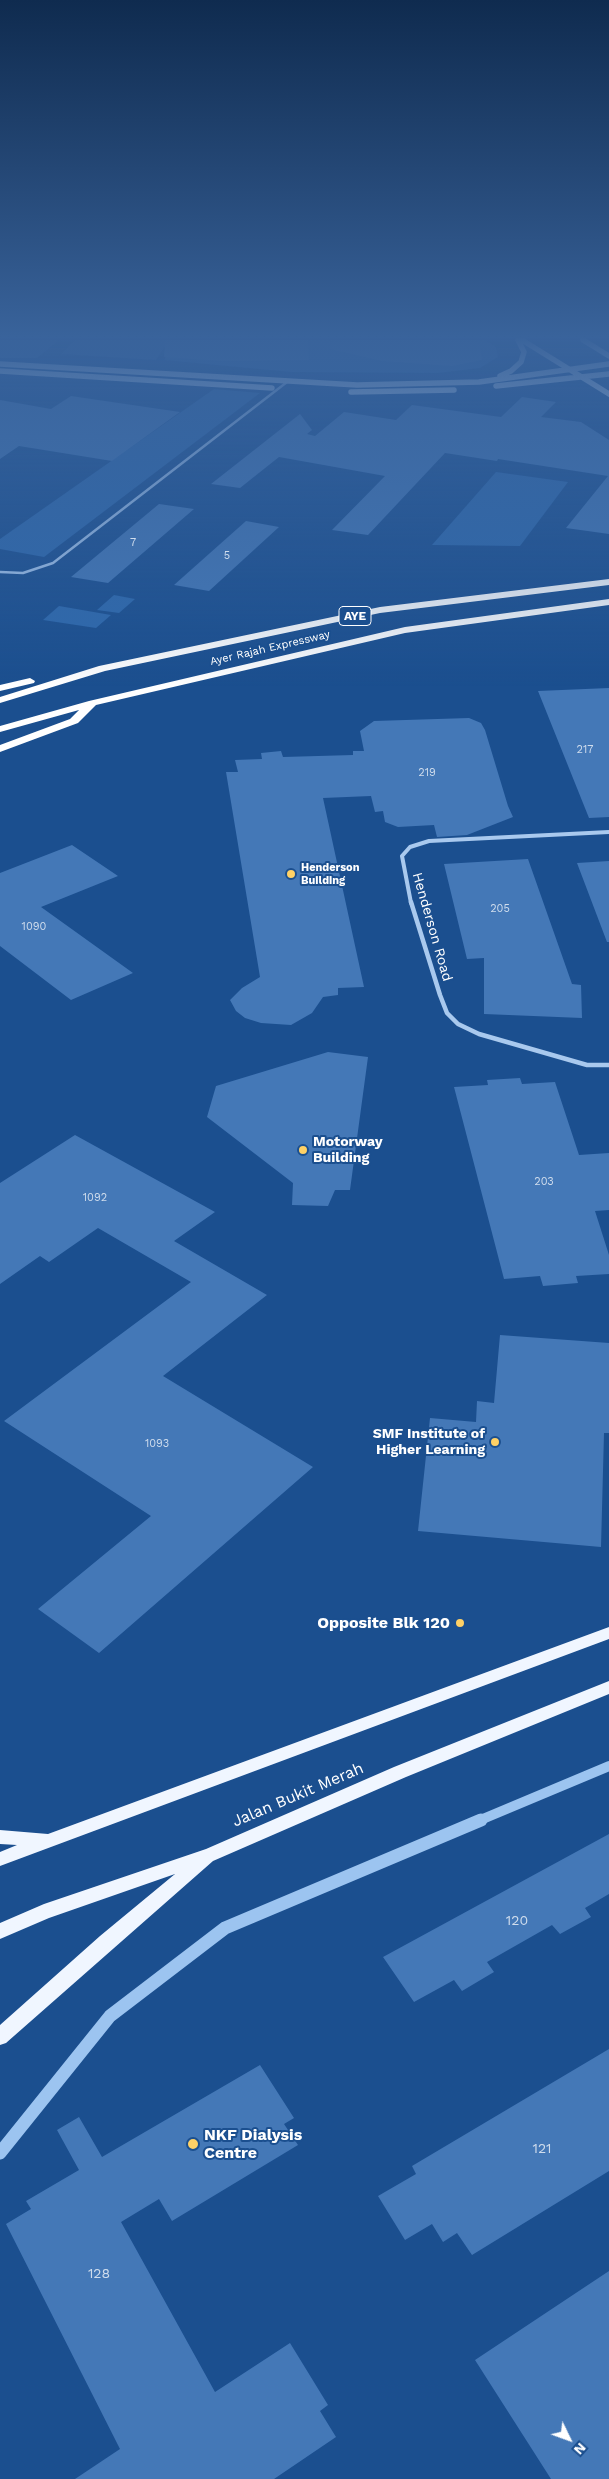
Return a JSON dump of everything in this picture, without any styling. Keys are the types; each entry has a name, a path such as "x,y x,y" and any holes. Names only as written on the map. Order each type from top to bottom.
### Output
{"highway":[{"name":"Ayer Rajah Expressway","path":"0,700 103,668 380,610 609,582"},
{"name":"Ayer Rajah Expressway","path":"0,729 93,703 405,630 609,602"},
{"path":"0,688 79,671 103,668"},
{"path":"0,749 74,721 93,703"}],"main road":[{"path":"0,1859 609,1633"},
{"name":"Jalan Bukit Merah","path":"0,1930 44,1912 211,1854 400,1772 609,1687"},
{"path":"0,1838 51,1840"},
{"path":"0,2037 99,1948 211,1854"}],"street":[{"path":"0,572 23,573 53,563 192,456"},
{"name":"Henderson Road","path":"609,832 429,841 410,847 402,856 412,906 447,1013 458,1024 479,1034 587,1066 609,1065"}],"shaded area":[{"path":"119,456 177,456 44,557 0,549 0,539"},
{"path":"496,472 568,482 520,546 432,545"},
{"path":"114,595 135,599 119,613 97,610"},
{"path":"59,606 111,615 96,628 43,620"}],"building":[{"path":"79,456 119,456 112,461"},
{"path":"247,456 442,456 368,535 332,530 385,476 279,457 240,488 211,484"},
{"path":"462,456 609,456 609,534 566,528 608,476 498,459 497,461"},
{"path":"159,504 194,509 108,583 71,577"},
{"path":"246,521 279,527 209,591 174,585"},
{"path":"609,688 609,817 589,818 538,691"},
{"name":"Henderson Building","path":"469,718 481,723 485,730 513,817 467,835 437,837 434,825 398,827 385,822 383,811 375,812 371,796 323,798 364,987 338,988 338,995 323,997 312,1013 291,1025 261,1023 245,1018 236,1011 230,1000 242,988 260,977 226,772 238,772 235,760 262,759 261,753 281,751 283,757 353,755 353,751 364,751 360,731 374,721"},
{"path":"72,845 118,876 41,907 133,973 71,1000 0,946 0,873"},
{"path":"528,859 572,984 581,985 582,1018 484,1014 484,958 467,959 444,864"},
{"path":"609,861 609,942 607,942 577,863"},
{"name":"Motorway Building","path":"328,1052 368,1057 350,1190 335,1190 328,1206 292,1205 293,1183 207,1117 216,1086"},
{"path":"520,1078 522,1084 555,1082 579,1155 609,1153 609,1210 595,1211 609,1255 609,1274 576,1276 578,1283 543,1286 540,1276 504,1279 454,1087 488,1085 487,1080"},
{"path":"75,1135 215,1212 174,1241 267,1295 163,1376 313,1467 99,1653 38,1609 151,1516 4,1421 191,1282 98,1228 49,1262 40,1256 0,1284 0,1183"},
{"path":"500,1335 609,1343 609,1433 604,1433 601,1547 418,1531 430,1418 476,1422 477,1401 494,1403"},
{"path":"609,1834 609,1894 585,1908 591,1917 560,1934 552,1925 487,1962 494,1972 462,1991 454,1980 414,2002 383,1957"},
{"path":"609,2049 609,2171 472,2255 457,2233 443,2242 432,2224 405,2240 378,2196 416,2174 412,2166"},
{"path":"260,2065 294,2118 284,2124 298,2145 172,2221 159,2199 121,2222 215,2392 290,2343 328,2405 320,2411 336,2437 274,2479 75,2479 120,2449 6,2224 31,2209 26,2201 79,2170 57,2130 79,2117 102,2157"},
{"path":"609,2271 609,2479 551,2479 475,2360"}],"waterway":[{"path":"478,1821 609,1766"},
{"path":"0,2153 110,2016 225,1928 481,1820"}],"place":[{"name":"Henderson Building","path":"291,874"},
{"name":"Motorway Building","path":"303,1150"},
{"name":"SMF Institute of Higher Learning","path":"495,1442"},
{"name":"Opposite Blk 120","path":"460,1623"},
{"name":"NKF Dialysis Centre","path":"193,2144"}]}
